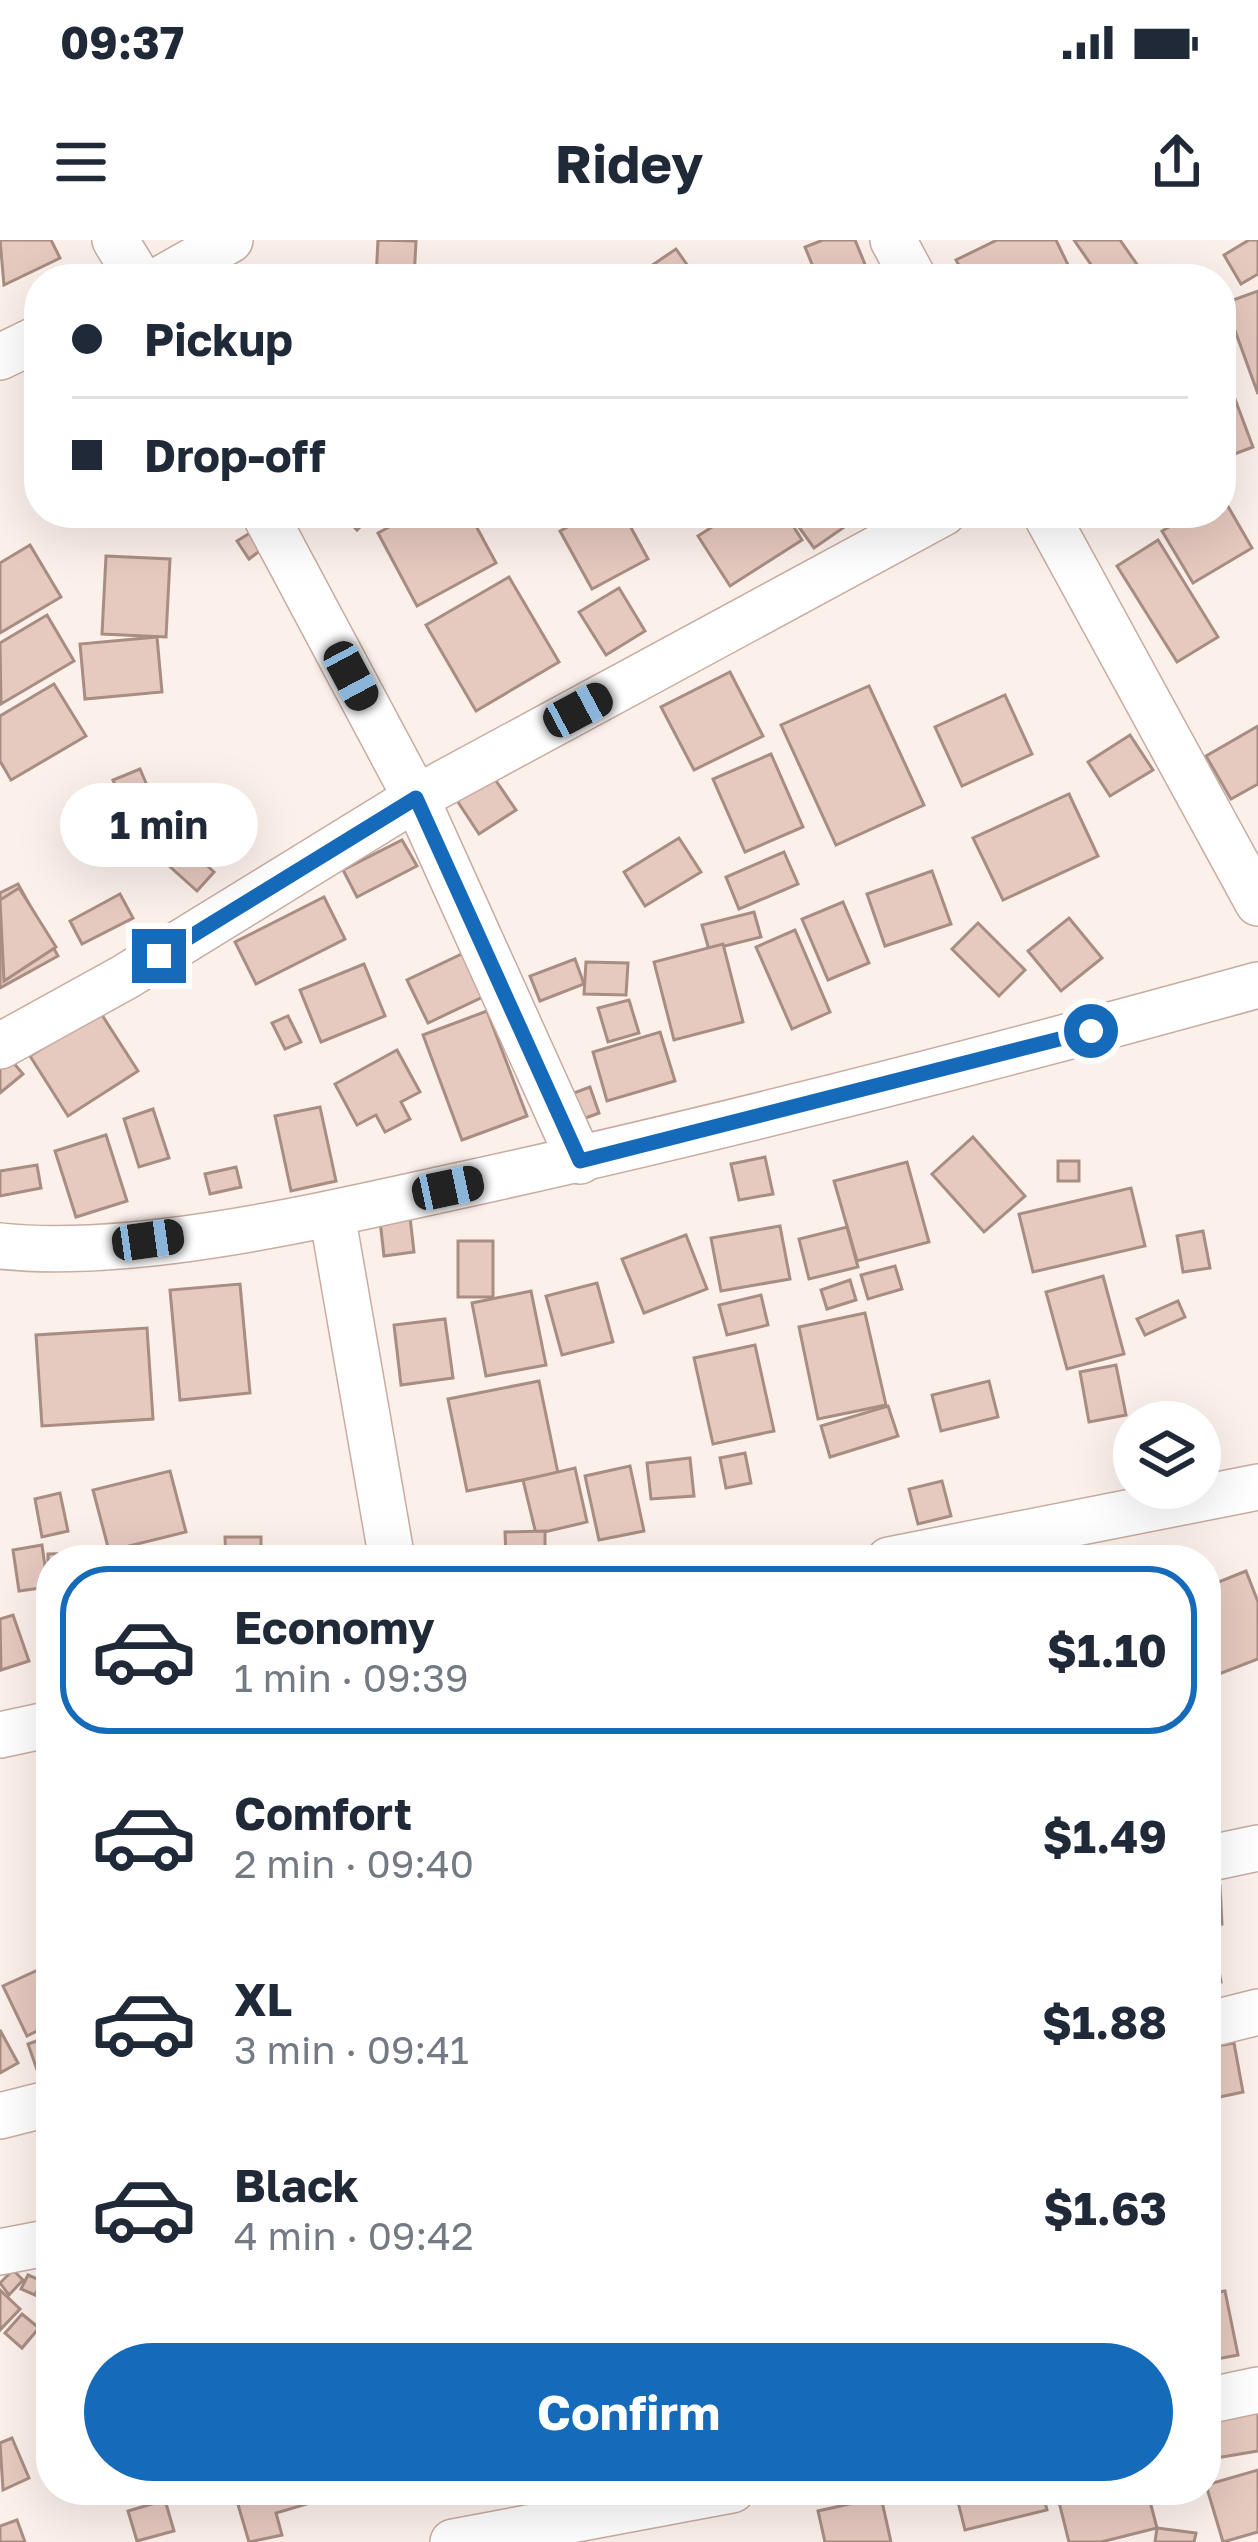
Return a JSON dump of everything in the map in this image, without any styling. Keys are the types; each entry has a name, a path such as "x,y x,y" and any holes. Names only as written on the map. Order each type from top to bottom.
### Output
{"street":[{"path":"188,264 230,240"},
{"path":"272,528 416,798 580,1161"},
{"path":"0,1046 146,965 416,798 915,528"},
{"path":"1053,528 1258,903"},
{"path":"0,1246 102,1246 332,1214 580,1161 1258,986"},
{"path":"332,1214 389,1545"},
{"path":"965,1545 1258,1487"},
{"path":"0,1735 36,1727"},
{"path":"1221,1856 1258,1848"},
{"path":"1221,2021 1258,2012"},
{"path":"0,2116 36,2107"},
{"path":"0,2252 36,2245"},
{"path":"1221,2399 1258,2390"},
{"path":"453,2542 651,2505"}],"building":[{"path":"0,240 51,240 60,258 48,264 24,264 24,275 4,285"},
{"path":"378,240 416,241 415,264 377,264"},
{"path":"823,240 855,240 865,264 812,264 805,247"},
{"path":"997,240 1056,240 1068,264 958,264 956,260"},
{"path":"1074,240 1120,240 1137,264 1091,264"},
{"path":"1249,240 1258,240 1258,274 1241,284 1236,264 1229,264 1224,255"},
{"path":"676,249 686,264 654,264"},
{"path":"1258,291 1258,394 1236,333 1236,299"},
{"path":"1236,402 1253,447 1236,453"},
{"path":"1236,520 1252,548 1193,583 1162,531 1236,528"},
{"path":"387,528 477,528 496,563 417,606 378,533"},
{"path":"631,528 648,559 592,589 560,531"},
{"path":"711,528 794,528 802,540 730,586 698,536"},
{"path":"800,528 843,528 814,548"},
{"path":"250,533 261,550 249,559 237,541"},
{"path":"1158,540 1218,637 1177,662 1117,566"},
{"path":"30,545 61,597 0,633 0,563"},
{"path":"106,556 170,559 166,637 102,634"},
{"path":"509,577 559,662 476,711 426,625"},
{"path":"619,588 645,631 606,655 579,612"},
{"path":"47,615 74,661 1,704 0,643"},
{"path":"157,637 162,692 85,699 80,644"},
{"path":"730,672 763,736 694,770 661,707"},
{"path":"54,684 86,736 11,780 0,761 0,716"},
{"path":"869,686 924,805 836,845 781,725"},
{"path":"1005,695 1032,754 962,786 935,727"},
{"path":"1258,726 1258,784 1231,799 1206,756"},
{"path":"1130,735 1153,770 1110,796 1088,762"},
{"path":"771,754 803,827 745,852 713,779"},
{"path":"140,769 163,823 136,834 113,780"},
{"path":"490,772 516,810 479,834 454,796"},
{"path":"1069,794 1098,856 1003,900 973,838"},
{"path":"679,838 701,872 645,906 624,872"},
{"path":"402,840 417,866 357,897 343,870"},
{"path":"186,846 214,872 197,891 168,865"},
{"path":"784,852 798,884 739,909 726,877"},
{"path":"932,871 951,924 885,946 867,894"},
{"path":"18,884 58,956 0,988 0,893"},
{"path":"19,888 56,947 4,981 0,900"},
{"path":"120,894 133,918 82,944 70,921"},
{"path":"324,897 345,939 256,984 235,942"},
{"path":"843,902 869,963 828,980 802,919"},
{"path":"754,912 761,937 709,950 702,925"},
{"path":"1069,918 1102,958 1061,991 1028,951"},
{"path":"978,923 1025,970 999,996 952,949"},
{"path":"795,930 830,1012 792,1029 756,947"},
{"path":"723,944 743,1022 674,1040 654,962"},
{"path":"468,951 489,994 428,1023 407,980"},
{"path":"575,959 584,984 540,1001 530,976"},
{"path":"586,962 628,963 626,995 584,994"},
{"path":"364,964 385,1016 321,1042 300,990"},
{"path":"629,1000 639,1033 608,1042 598,1008"},
{"path":"487,1011 527,1116 462,1140 423,1035"},
{"path":"100,1012 138,1071 68,1116 30,1056"},
{"path":"288,1016 301,1042 285,1049 272,1023"},
{"path":"660,1032 675,1081 607,1101 593,1052"},
{"path":"0,1047 23,1074 0,1093"},
{"path":"397,1050 420,1092 401,1102 410,1119 385,1132 376,1115 357,1125 335,1084"},
{"path":"590,1087 599,1113 567,1125 558,1099"},
{"path":"320,1107 336,1181 291,1191 275,1116"},
{"path":"153,1109 169,1158 139,1167 124,1119"},
{"path":"106,1135 127,1201 76,1217 55,1151"},
{"path":"973,1137 1025,1196 984,1232 932,1174"},
{"path":"765,1157 773,1194 739,1200 731,1164"},
{"path":"1058,1161 1079,1161 1079,1181 1058,1181"},
{"path":"907,1162 929,1242 857,1261 834,1181"},
{"path":"37,1165 41,1188 0,1196 0,1171"},
{"path":"236,1167 241,1187 210,1194 205,1174"},
{"path":"1131,1188 1145,1246 1033,1272 1019,1214"},
{"path":"410,1217 414,1252 384,1256 380,1221"},
{"path":"780,1226 790,1279 721,1291 711,1238"},
{"path":"847,1227 858,1267 809,1279 799,1239"},
{"path":"1203,1231 1210,1268 1183,1272 1177,1236"},
{"path":"686,1235 707,1289 644,1313 622,1259"},
{"path":"458,1241 493,1241 493,1297 458,1297"},
{"path":"895,1266 902,1289 868,1299 861,1275"},
{"path":"1103,1276 1124,1354 1067,1369 1046,1292"},
{"path":"850,1280 856,1300 827,1309 821,1290"},
{"path":"597,1283 613,1342 562,1355 546,1296"},
{"path":"240,1284 250,1393 180,1400 170,1290"},
{"path":"531,1291 546,1365 486,1376 472,1303"},
{"path":"761,1295 768,1325 727,1335 719,1305"},
{"path":"1178,1301 1185,1317 1145,1335 1137,1319"},
{"path":"865,1313 886,1405 818,1419 799,1327"},
{"path":"445,1319 453,1378 401,1385 394,1325"},
{"path":"147,1328 153,1419 42,1426 36,1335"},
{"path":"755,1345 774,1431 713,1444 694,1358"},
{"path":"1116,1365 1123,1401 1113,1401 1113,1417 1089,1422 1080,1372"},
{"path":"539,1381 558,1473 467,1491 448,1399"},
{"path":"989,1381 998,1417 941,1431 932,1395"},
{"path":"888,1406 898,1436 830,1457 821,1426"},
{"path":"745,1453 751,1483 726,1488 720,1458"},
{"path":"690,1458 694,1496 651,1499 647,1463"},
{"path":"630,1466 644,1531 599,1540 585,1476"},
{"path":"575,1468 587,1522 536,1534 523,1480"},
{"path":"170,1471 186,1532 133,1545 107,1545 93,1490"},
{"path":"942,1481 951,1516 918,1524 909,1489"},
{"path":"60,1493 68,1531 42,1537 35,1499"},
{"path":"545,1531 545,1545 506,1545 505,1532"},
{"path":"225,1537 261,1537 261,1545 225,1545"},
{"path":"36,1546 36,1589 19,1591 13,1550"},
{"path":"1246,1571 1258,1602 1258,1659 1221,1673 1221,1581"},
{"path":"13,1615 29,1661 1,1670 0,1619"},
{"path":"36,1971 36,2032 27,2036 3,1986"},
{"path":"0,2030 18,2063 0,2073"},
{"path":"36,2041 36,2067 28,2044"},
{"path":"1234,2043 1243,2092 1221,2097 1221,2045"},
{"path":"13,2270 23,2280 9,2295 0,2283"},
{"path":"28,2275 36,2278 35,2295 21,2289"},
{"path":"0,2290 20,2309 0,2330"},
{"path":"1225,2291 1238,2355 1221,2358 1221,2292"},
{"path":"22,2314 36,2326 22,2348 5,2333"},
{"path":"1258,2412 1258,2451 1221,2457 1221,2418"},
{"path":"12,2438 29,2478 3,2490 0,2443"},
{"path":"1258,2470 1258,2532 1223,2542 1212,2505 1221,2505 1221,2481"},
{"path":"166,2505 174,2531 137,2541 128,2511"},
{"path":"238,2505 303,2505 276,2513 282,2535 249,2542"},
{"path":"883,2505 891,2542 825,2542 818,2511"},
{"path":"959,2505 1046,2505 1047,2510 965,2530"},
{"path":"1060,2505 1151,2505 1157,2528 1101,2542 1069,2542"},
{"path":"17,2520 25,2542 0,2542 0,2526"},
{"path":"1157,2528 1196,2533 1194,2542 1155,2542"}],"route":[{"path":"159,956 416,798 580,1161 1091,1031"}]}
